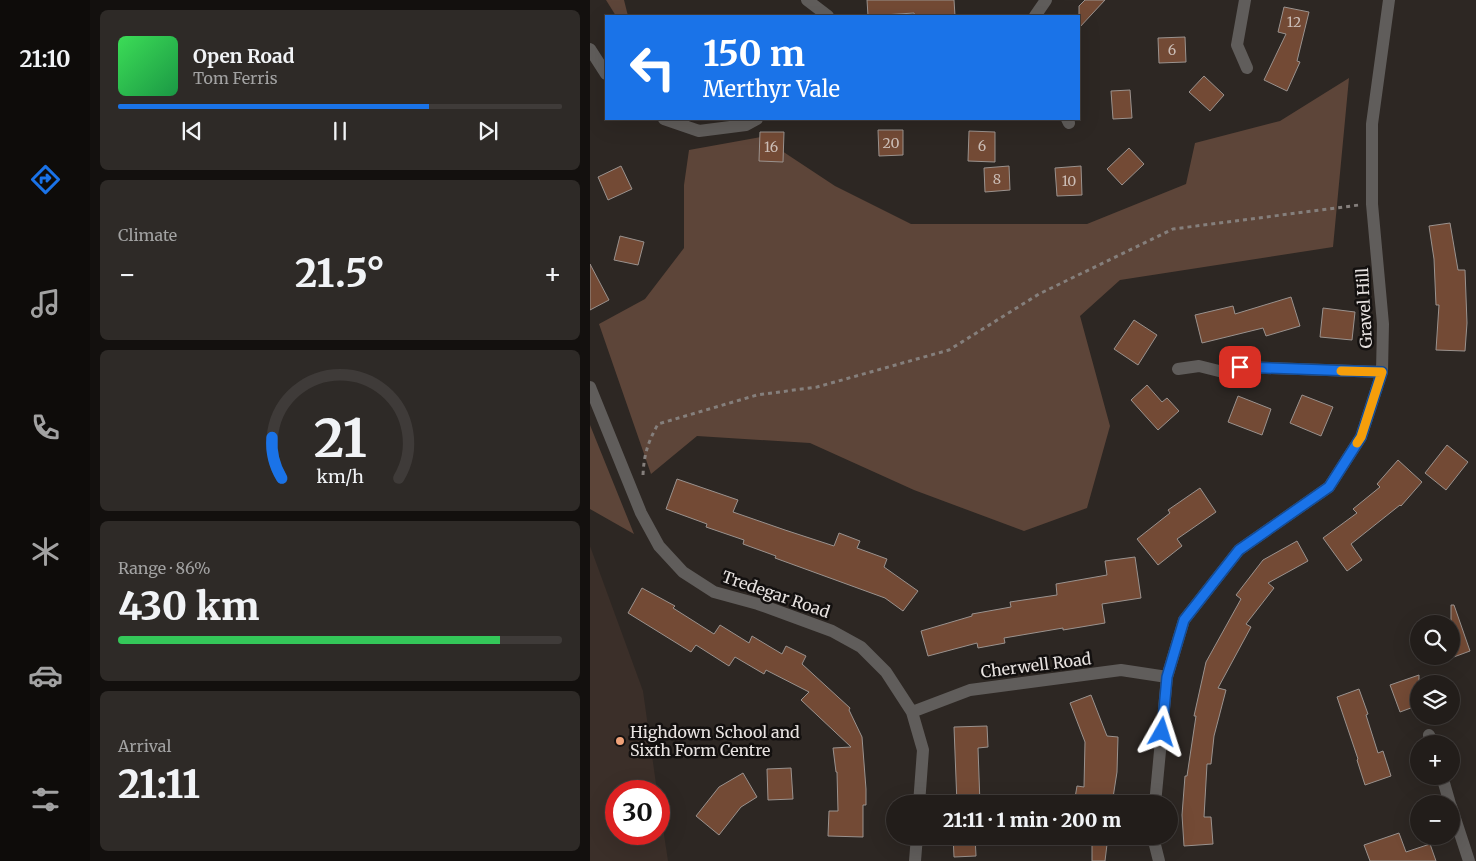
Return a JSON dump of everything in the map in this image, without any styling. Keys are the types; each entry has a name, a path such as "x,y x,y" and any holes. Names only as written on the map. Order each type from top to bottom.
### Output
{"street":[{"path":"807,0 827,15"},
{"path":"1036,15 1046,0"},
{"path":"1245,0 1237,45 1246,68"},
{"name":"Gravel Hill","path":"1156,795 1167,677 1184,620 1239,550 1329,487 1361,437 1382,372 1383,324 1372,204 1372,124 1389,0"},
{"path":"590,49 605,72"},
{"path":"667,120 699,131 746,125 755,120"},
{"path":"1178,369 1199,366 1223,372 1240,367 1382,372"},
{"name":"Tredegar Road","path":"590,387 641,513 659,546 683,572 714,592 758,604 832,631 861,647 886,672 912,712 923,750 920,795"},
{"name":"Cherwell Road","path":"912,712 970,690 1121,670 1167,677"},
{"path":"1460,833 1469,861"},
{"path":"915,861 916,845"},
{"path":"1155,845 1159,861"}],"path":[{"path":"643,478 648,442 658,424 757,395 817,387 949,350 1039,294 1173,229 1372,204"}],"shaded area":[{"path":"606,0 624,0 628,15 615,15"},
{"path":"1349,78 1333,247 1120,280 1080,316 1110,426 1087,508 1024,531 914,490 810,443 697,436 651,474 599,324 645,299 684,248 684,185 689,150 761,137 835,186 911,224 1087,224 1186,184 1195,143 1280,121"},
{"path":"590,425 634,534 590,509"},
{"name":"Highdown School and Sixth Form Centre","path":"590,546 643,691 655,780 605,780 605,845 666,845 668,861 590,861"}],"building":[{"path":"867,0 954,0 955,15 915,15 914,13 868,15"},
{"path":"1085,0 1105,0 1080,27 1079,6"},
{"path":"1284,7 1309,12 1297,61 1300,62 1287,91 1264,80 1286,34 1278,32"},
{"path":"1185,37 1186,62 1159,63 1158,38"},
{"path":"1204,76 1224,95 1210,111 1189,92"},
{"path":"1130,90 1132,118 1113,119 1111,91"},
{"path":"878,130 903,130 903,155 879,156"},
{"path":"969,131 995,132 995,162 968,161"},
{"path":"760,132 784,132 783,162 759,161"},
{"path":"1129,148 1144,164 1122,185 1107,169"},
{"path":"621,166 632,189 608,200 598,177"},
{"path":"1009,166 1010,190 985,192 984,168"},
{"path":"1081,166 1082,195 1057,196 1055,168"},
{"path":"1450,223 1458,270 1465,270 1467,323 1465,351 1436,350 1439,305 1436,305 1434,259 1429,226"},
{"path":"620,236 644,242 638,265 614,260"},
{"path":"590,264 609,300 590,310"},
{"path":"1291,297 1300,326 1266,336 1263,328 1202,343 1195,315 1233,306 1235,314"},
{"path":"1323,308 1355,312 1352,340 1320,337"},
{"path":"1134,320 1157,335 1138,365 1114,349"},
{"path":"1147,385 1162,402 1167,398 1179,411 1158,430 1131,400"},
{"path":"1302,395 1333,407 1321,436 1290,423"},
{"path":"1238,396 1271,409 1262,435 1228,422"},
{"path":"1447,445 1468,462 1446,490 1425,473"},
{"path":"1398,460 1422,482 1401,506 1351,544 1362,560 1347,571 1323,538 1357,513 1353,509 1380,487 1377,484"},
{"path":"677,479 738,500 733,512 785,530 834,546 839,533 860,541 857,548 887,559 884,567 918,591 903,611 885,598 775,558 776,556 743,544 744,540 706,527 707,524 666,509"},
{"path":"1200,488 1216,512 1177,539 1182,546 1158,565 1137,539 1170,513 1168,510"},
{"path":"1297,541 1308,561 1268,583 1274,588 1246,624 1251,627 1218,688 1226,690 1214,736 1211,764 1207,764 1204,817 1211,817 1213,844 1184,846 1182,815 1185,776 1187,776 1196,716 1194,716 1206,662 1241,599 1236,595 1263,560"},
{"path":"1135,557 1141,598 1102,604 1105,623 1004,638 1005,643 978,648 977,643 928,656 921,631 972,616 972,614 1011,607 1010,602 1057,595 1056,584 1107,575 1105,561"},
{"path":"642,588 675,606 673,608 714,634 720,625 749,643 752,636 782,654 786,646 806,656 802,664 850,708 849,710 862,737 866,789 866,805 863,805 863,837 828,836 829,811 838,811 837,772 833,748 851,747 801,700 809,692 766,670 764,674 735,657 729,666 696,645 691,652 628,613"},
{"path":"1451,605 1454,605 1457,615 1451,615"},
{"path":"1460,622 1470,651 1460,655"},
{"path":"1410,678 1410,708 1400,712 1390,685"},
{"path":"1359,689 1368,714 1366,715 1378,753 1383,751 1391,776 1365,785 1337,697"},
{"path":"1091,695 1107,736 1118,737 1117,772 1113,795 1076,795 1077,786 1084,787 1085,742 1070,703"},
{"path":"987,726 988,747 978,748 980,795 957,795 954,727"},
{"path":"791,768 793,799 768,800 767,769"},
{"path":"743,773 757,797 741,807 719,835 696,816 719,787"},
{"path":"1399,833 1406,852 1430,845 1436,861 1370,861 1364,845"},
{"path":"953,845 975,845 976,856 954,857"},
{"path":"1092,845 1107,845 1105,861 1092,861"}],"slow traffic":[{"path":"1341,371 1382,372 1361,437 1357,443"}],"place":[{"name":"Highdown School and Sixth Form Centre","path":"620,741"}],"route":[{"path":"1162,732 1167,677 1184,620 1239,550 1329,487 1361,437 1382,372 1240,367"}]}
